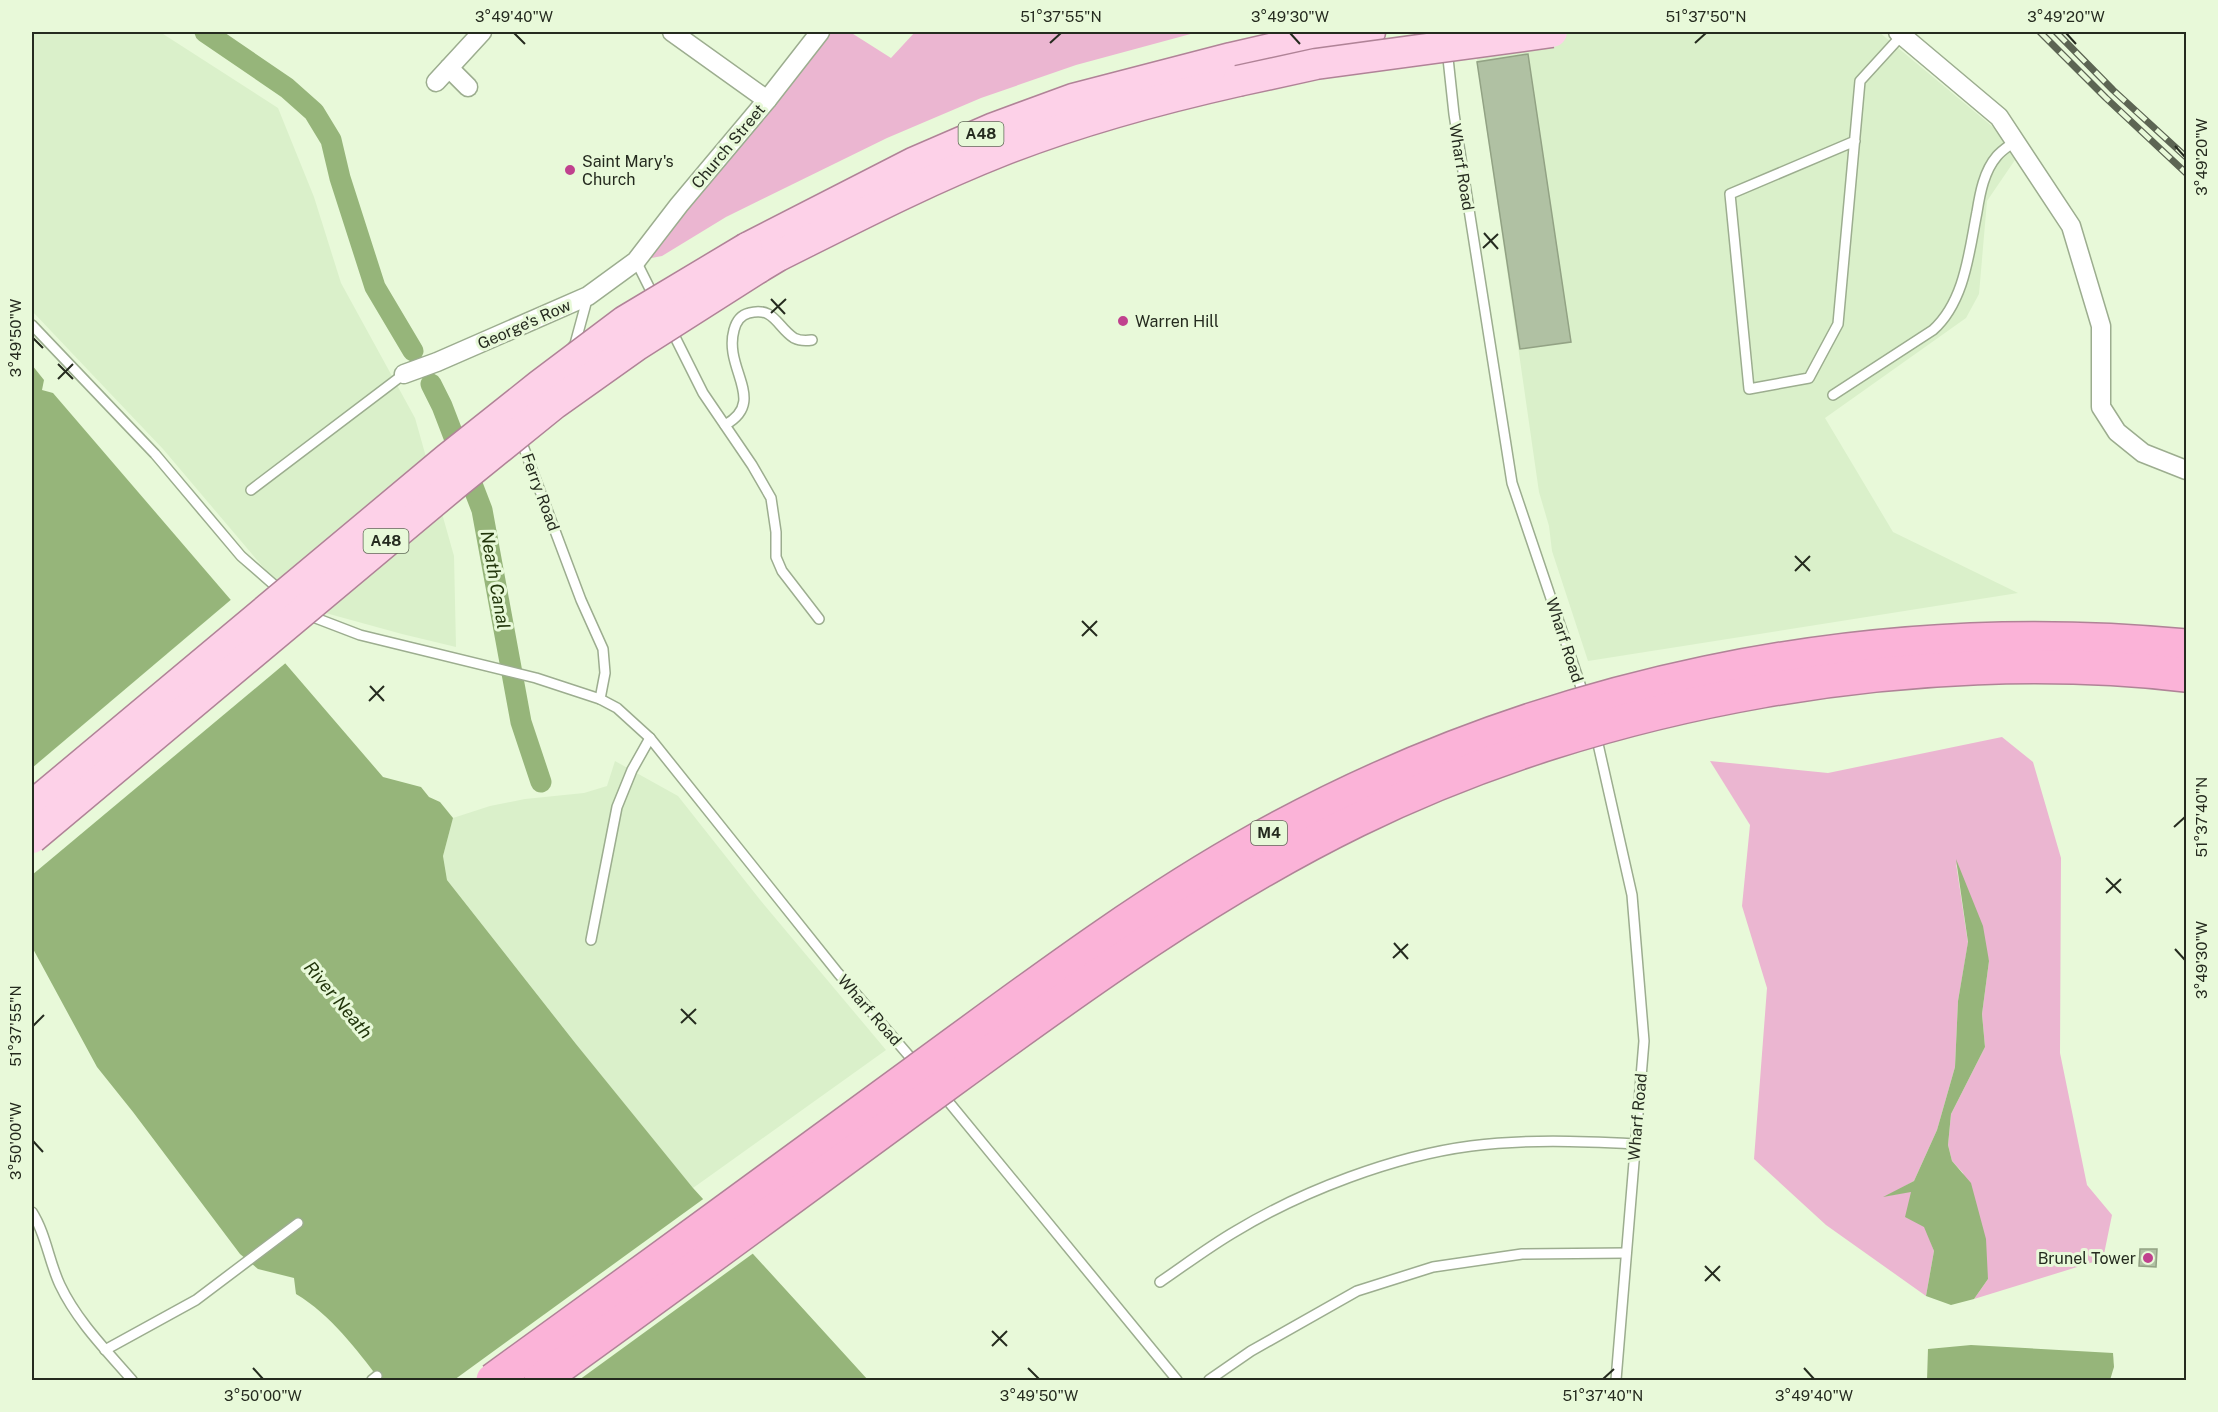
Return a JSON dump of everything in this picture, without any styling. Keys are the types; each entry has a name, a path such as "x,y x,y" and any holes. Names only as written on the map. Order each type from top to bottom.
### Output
{"highway":[{"name":"M4","path":"494,1380 1030,988 1143,909 1258,839 1316,808 1426,758 1531,719 1635,689 1789,657 1973,640 2115,641 2187,646"},
{"name":"M4","path":"541,1380 1148,940 1266,868 1358,819 1405,798 1512,756 1621,722 1779,688 1834,680 1968,669 2075,668 2187,675"}],"main road":[{"name":"A48","path":"1234,70 1318,38 1370,32"},
{"name":"A48","path":"32,806 447,459 625,321 752,258 913,163 994,128 1073,99 1234,70 1316,64 1552,32"},
{"name":"A48","path":"32,838 554,404 752,258"}],"street":[{"path":"436,82 482,32"},
{"path":"672,32 767,100"},
{"name":"Church Street","path":"636,261 820,32"},
{"path":"1900,33 1999,117 2071,226 2101,326 2101,407 2117,432 2143,453 2187,470"},
{"path":"449,68 468,87"},
{"name":"George's Row","path":"404,374 437,362 588,296 636,261"}],"lane":[{"path":"1855,141 1730,194 1749,389 1809,378 1838,324 1855,141 1860,81 1900,33"},
{"name":"Wharf Road","path":"1445,35 1454,114 1512,483 1588,711"},
{"path":"1833,395 1933,330 1943,321 1952,308 1957,294 1969,252 1985,178 1997,156 2015,141"},
{"path":"636,261 661,309"},
{"path":"527,407 575,344 588,296"},
{"path":"725,425 735,420 744,407 745,395 735,369 730,342 735,325 744,315 758,311 772,316 794,337 804,341 812,340"},
{"path":"666,319 703,393 752,465 771,498 776,532 776,556 782,571 819,619"},
{"name":"Wharf Road","path":"32,325 155,454 241,556 313,617 360,635 471,664 536,678 600,699 617,708 650,738 838,973 924,1072"},
{"path":"251,490 404,374"},
{"name":"Ferry Road","path":"520,417 522,442 581,600 603,649 605,673 600,699"},
{"name":"Wharf Road","path":"1592,722 1632,895 1644,1041 1616,1380"},
{"path":"591,940 617,807 632,770 650,738"},
{"path":"932,1082 1177,1380"},
{"path":"1160,1282 1236,1230 1333,1184 1379,1167 1428,1154 1499,1143 1567,1140 1635,1144"},
{"path":"32,1212 38,1222 59,1284 78,1318 132,1380"},
{"path":"105,1350 196,1300 298,1223"},
{"path":"1209,1380 1251,1351 1357,1291 1433,1268 1522,1254 1626,1253"}],"shaded area":[{"path":"32,32 160,32 278,108 314,197 341,283 415,418 454,556 456,647 322,612 268,573 163,449 32,311"},
{"path":"820,32 850,32 891,58 915,32 1198,32 1076,65 981,98 887,138 726,217 662,256 636,261"},
{"path":"1476,32 1879,32 1999,132 2017,157 1987,201 1979,294 1966,318 1825,418 1893,532 2018,593 1588,661 1552,551 1549,526 1539,492 1477,62"},
{"path":"2002,737 2033,762 2061,858 2060,1053 2087,1185 2112,1215 2103,1259 1974,1299 1988,1279 1963,1173 1952,1161 1948,1145 1951,1114 1985,1047 1982,1014 1989,961 1956,863 1968,943 1958,1001 1955,1067 1937,1130 1914,1181 1887,1196 1912,1191 1934,1251 1926,1296 1826,1225 1754,1159 1767,988 1742,906 1750,825 1710,761 1828,773"},
{"path":"615,761 678,796 761,901 886,1050 693,1188 447,880 443,856 453,818 490,806 525,799 584,793 607,786"}],"water":[{"name":"River Neath","path":"32,365 44,380 42,390 53,393 383,777 421,787 429,797 440,802 453,818 443,856 447,880 693,1188 868,1380 380,1380 332,1322 296,1294 294,1278 258,1269 240,1254 97,1067 32,947"},
{"path":"1956,859 1983,926 1989,961 1982,1014 1985,1047 1951,1114 1948,1145 1952,1161 1971,1183 1986,1239 1988,1279 1974,1299 1951,1305 1926,1296 1934,1251 1924,1227 1905,1217 1911,1192 1883,1197 1914,1181 1937,1130 1955,1067 1958,1001 1968,942"},
{"path":"1971,1345 2113,1353 2114,1367 2110,1380 1927,1380 1928,1349"}],"pier":[{"path":"233,598 288,661 32,875 32,768"},
{"path":"706,1197 755,1252 579,1380 454,1380"}],"building":[{"path":"1528,54 1571,342 1520,349 1477,62"},
{"name":"Brunel Tower","path":"2140,1249 2157,1249 2156,1267 2139,1266"}],"waterway":[{"name":"Neath Canal","path":"205,32 287,88 314,112 331,140 340,178 375,287 413,351"},
{"name":"Neath Canal","path":"431,384 442,406 482,510 521,722 541,782"}],"railway":[{"path":"2040,32 2186,173"},
{"path":"2056,32 2113,90 2186,157"}],"place":[{"name":"Saint Mary's Church","path":"570,170"},
{"name":"Warren Hill","path":"1123,321"},
{"name":"Brunel Tower","path":"2148,1258"}]}
